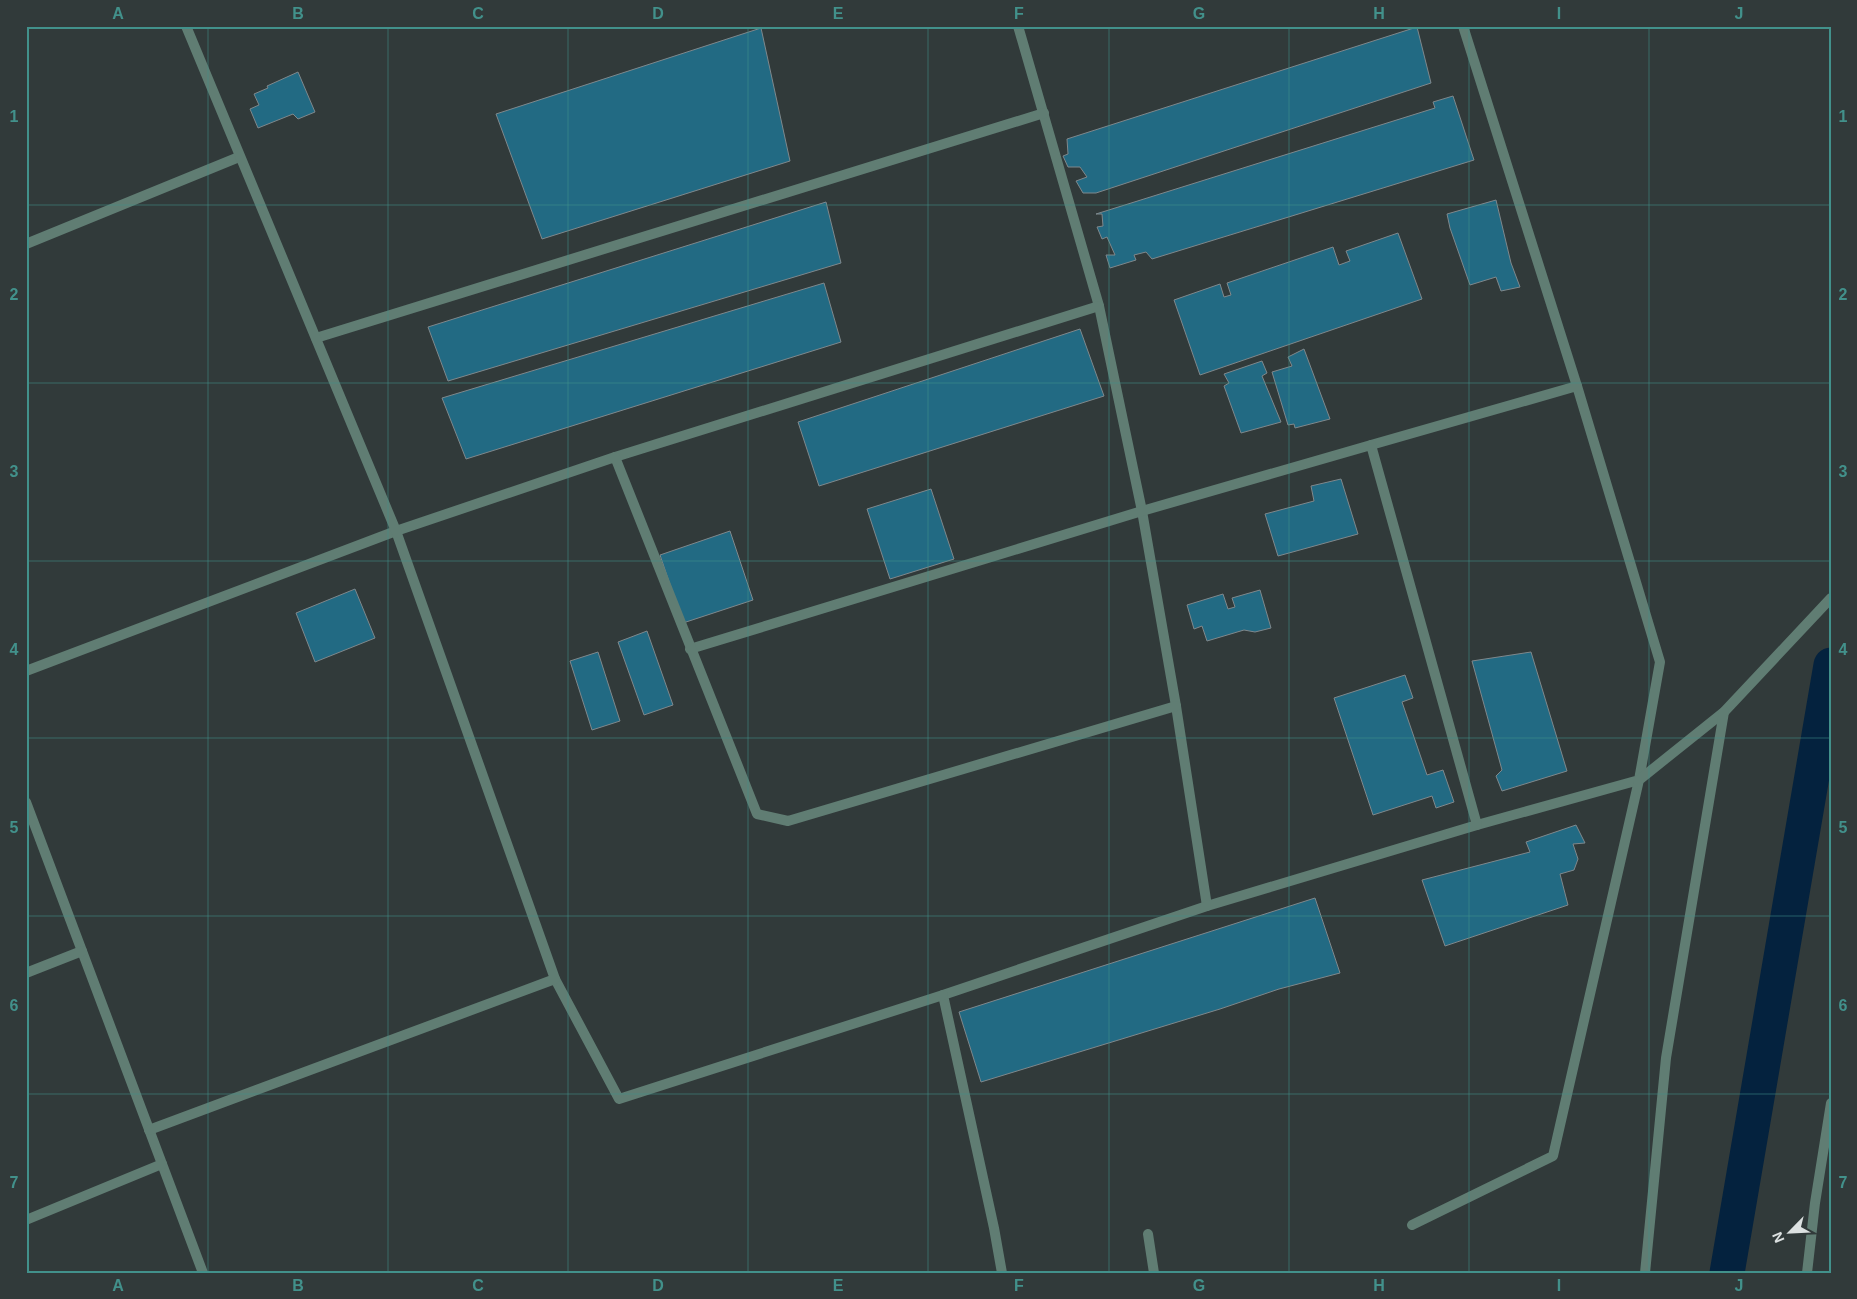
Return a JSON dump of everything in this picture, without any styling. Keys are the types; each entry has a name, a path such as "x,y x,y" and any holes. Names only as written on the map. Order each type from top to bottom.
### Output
{"street":[{"path":"186,26 396,531 555,979 619,1099 943,995 1207,906 1478,825 1639,780 1724,712 1831,598"},
{"path":"1018,26 1099,306 1142,511 1176,706 1207,906"},
{"path":"1412,1225 1553,1156 1639,780 1660,662 1577,386 1463,26"},
{"path":"316,338 1044,113"},
{"path":"26,244 240,157"},
{"path":"26,670 396,531 615,457 1099,306"},
{"path":"690,649 1142,511 1577,386"},
{"path":"1371,446 1478,825"},
{"path":"615,457 757,814 788,821 1176,706"},
{"path":"1645,1273 1666,1058 1724,712"},
{"path":"26,802 203,1273"},
{"path":"26,973 82,950"},
{"path":"150,1130 555,979"},
{"path":"943,995 994,1228 1002,1273"},
{"path":"1807,1273 1815,1203 1831,1103"},
{"path":"26,1220 162,1164"},
{"path":"1148,1234 1154,1273"}],"building":[{"path":"1417,27 1431,83 1096,193 1083,193 1076,181 1087,177 1080,167 1068,167 1063,156 1068,154 1067,139"},
{"path":"761,28 790,161 542,239 496,114"},
{"path":"298,72 315,112 298,119 293,114 258,128 250,109 259,105 254,94"},
{"path":"1453,96 1474,160 1152,259 1146,252 1134,255 1136,260 1110,268 1106,255 1115,255 1107,237 1102,239 1097,227 1103,226 1102,214 1096,214 1435,108 1433,102"},
{"path":"1496,200 1511,263 1520,287 1501,291 1496,277 1470,285 1447,214"},
{"path":"826,202 841,263 448,381 428,327"},
{"path":"1398,233 1422,299 1200,375 1174,300 1220,284 1224,297 1231,295 1227,283 1333,247 1339,265 1350,261 1346,251"},
{"path":"824,283 841,342 466,459 442,398"},
{"path":"1080,329 1104,396 819,486 798,422"},
{"path":"1304,349 1330,419 1295,428 1294,424 1288,425 1272,372 1292,366 1288,357"},
{"path":"1262,361 1267,373 1262,376 1281,422 1241,433 1224,386 1229,383 1224,374"},
{"path":"1341,479 1358,534 1278,556 1265,514 1314,501 1311,486"},
{"path":"931,489 954,559 890,579 867,509"},
{"path":"730,531 753,600 683,623 660,555"},
{"path":"355,589 375,638 315,662 296,613"},
{"path":"1260,590 1271,628 1255,632 1244,630 1207,641 1202,626 1194,629 1187,605 1223,594 1228,609 1235,607 1232,598"},
{"path":"647,631 673,705 644,715 618,642"},
{"path":"598,652 620,721 592,730 570,661"},
{"path":"1531,652 1567,771 1502,791 1496,776 1502,770 1472,661"},
{"path":"1405,675 1413,698 1402,702 1427,775 1443,770 1454,802 1436,808 1432,796 1373,815 1334,698"},
{"path":"1576,825 1585,843 1573,844 1578,859 1574,870 1560,874 1568,905 1445,946 1422,880 1530,852 1526,842"},
{"path":"1315,898 1340,973 1279,989 1220,1009 981,1082 959,1012"}],"waterway":[{"path":"1727,1273 1831,665"}]}
